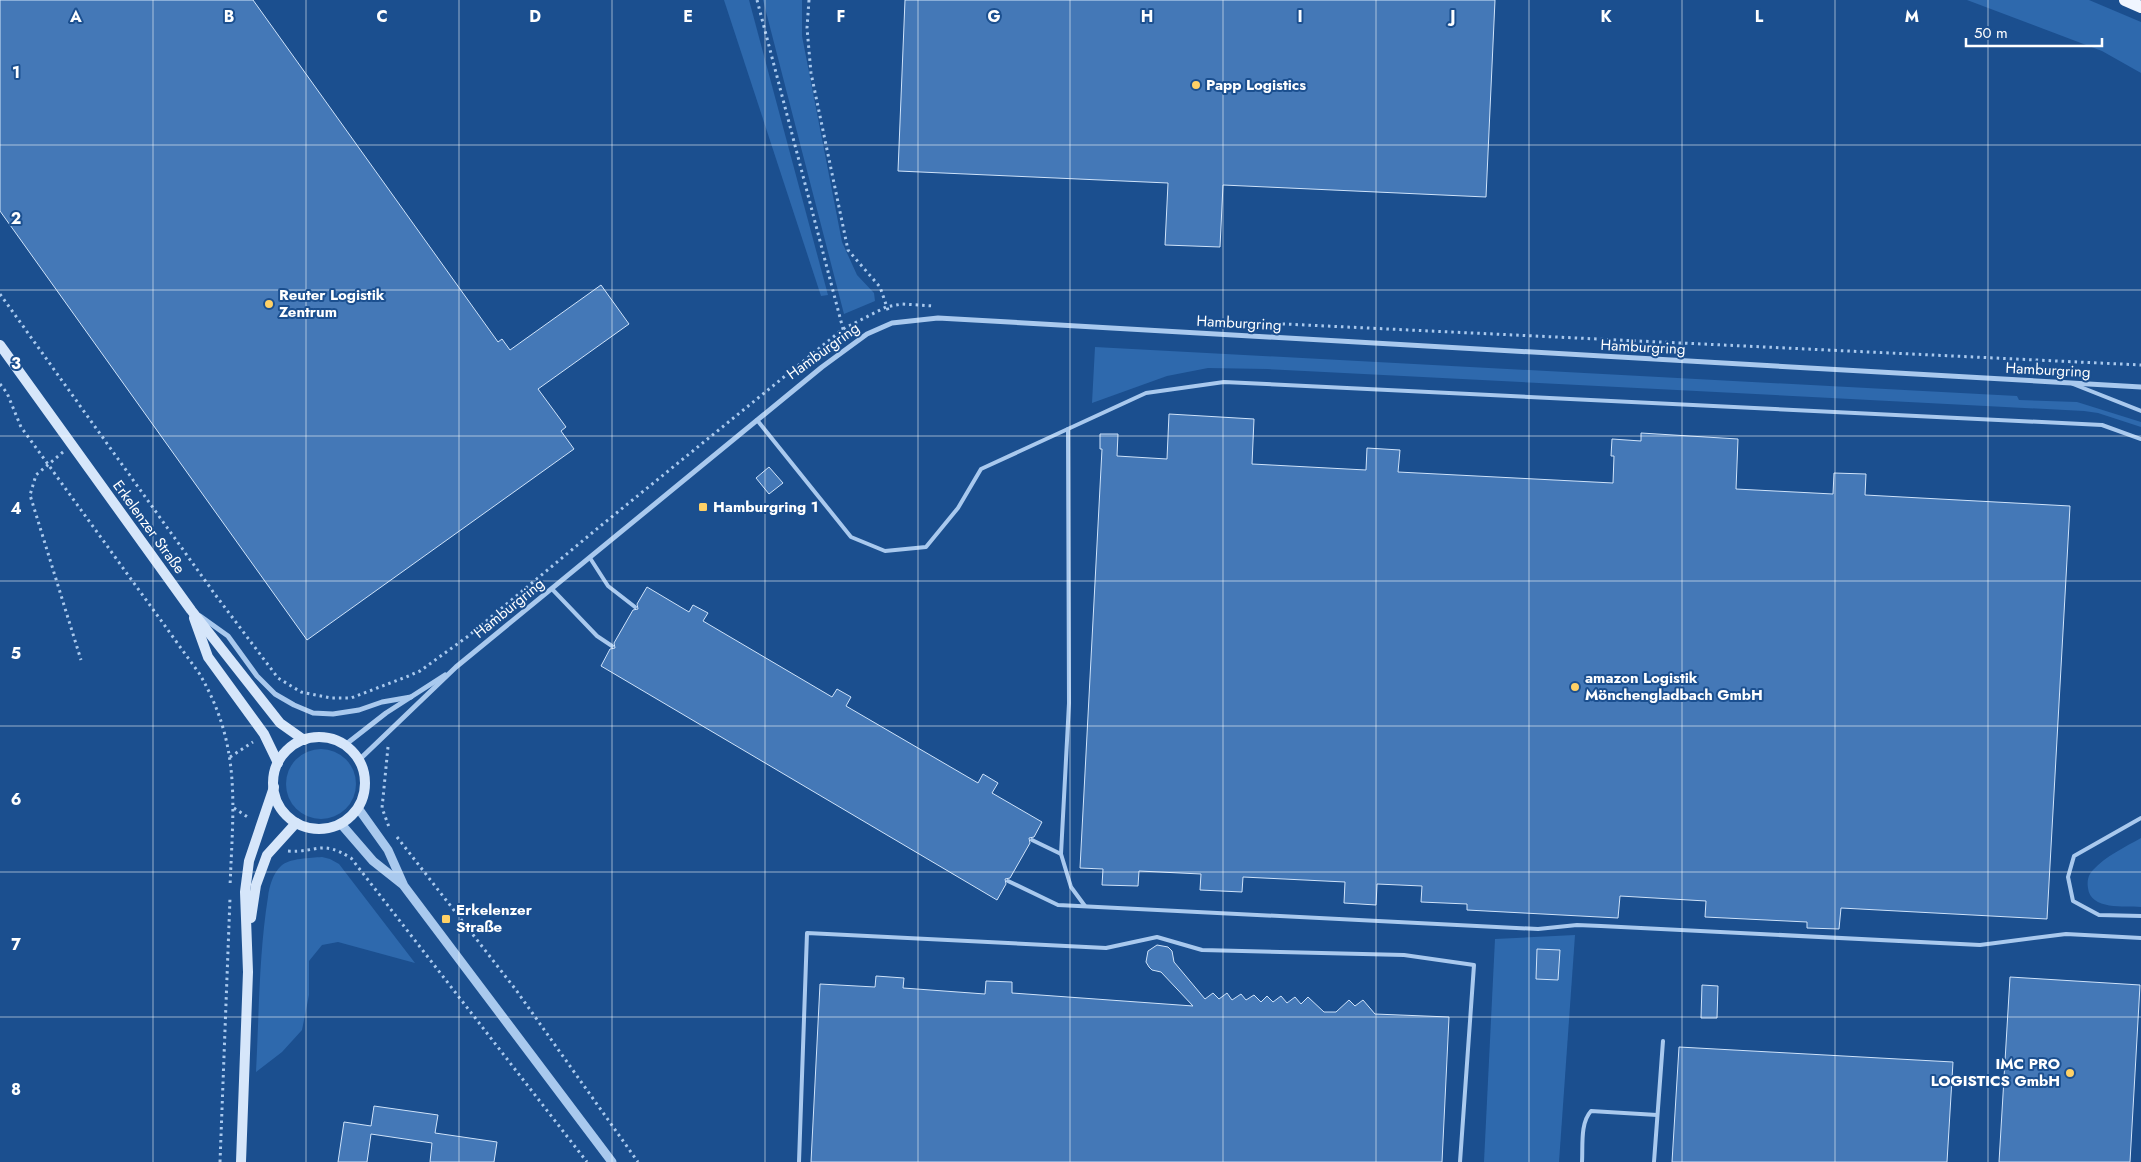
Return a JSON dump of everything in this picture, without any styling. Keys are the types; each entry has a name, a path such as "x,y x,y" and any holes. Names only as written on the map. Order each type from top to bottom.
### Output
{"main road":[{"path":"2125,0 2141,7"},
{"name":"Erkelenzer Straße","path":"0,345 191,610"},
{"path":"191,610 280,723 304,740"},
{"path":"191,610 208,658 264,734 278,763"},
{"path":"317,737 332,739 345,745 359,760 364,771 365,784 358,808 351,817 341,824 326,829 310,829 296,823 285,814 277,801 274,775 278,763 293,746 304,740 317,737"},
{"path":"241,1162 248,941 245,892 249,861 274,787"},
{"path":"248,941 256,885 267,855 296,823"}],"street":[{"name":"Hamburgring","path":"456,668 756,420 852,344 867,334 892,323 938,318 2141,387"},
{"name":"Erkelenzer Straße","path":"191,610 228,636 257,676 275,694 294,706 313,713 333,714 359,710"},
{"path":"345,745 386,713 456,668"},
{"path":"359,760 456,668"},
{"path":"359,710 382,702 411,697"},
{"path":"358,808 388,850 404,886 612,1162"},
{"path":"341,824 373,861 404,886"}],"lane":[{"path":"756,420 851,537 885,551 926,548 958,508 982,469 1146,393 1224,382 2102,425 2141,439"},
{"path":"2071,384 2141,411"},
{"path":"1068,429 1069,703 1062,854 1071,887 1085,906"},
{"path":"590,558 608,586 635,607"},
{"path":"552,590 597,636 612,646"},
{"path":"2141,818 2074,856 2068,876 2072,901 2099,915 2141,916"},
{"path":"1032,840 1062,854"},
{"path":"1008,881 1058,905 1538,929 1602,926 1980,945 2066,934 2141,938"},
{"path":"799,1162 807,933 1106,948 1157,937 1202,950 1404,956 1474,965 1460,1162"},
{"path":"1654,1162 1663,1041"},
{"path":"1582,1162 1584,1127 1587,1115 1591,1111 1657,1115"}],"path":[{"path":"757,0 831,286 843,328 852,344"},
{"path":"809,0 807,28 811,73 848,250 880,287 892,323"},
{"path":"0,294 245,636 278,678 301,692 331,698 351,698 359,710"},
{"path":"0,384 21,426 199,673 214,698 224,725 230,757 233,800 220,1162"},
{"path":"71,446 36,475 30,495 81,660"},
{"path":"382,738 389,746 382,808 388,826 510,983 638,1162"},
{"path":"351,858 587,1162"}],"shaded area":[{"path":"724,0 749,0 828,295 821,296"},
{"path":"763,0 802,0 802,36 842,242 857,275 874,293 875,301 844,314"},
{"path":"1967,0 2089,0 2141,22 2141,73 2102,51"},
{"path":"1095,347 2017,396 2019,400 2077,402 2141,422 2141,427 2098,413 2084,411 1267,369 1208,368 1167,376 1092,403"},
{"path":"328,749 341,755 350,764 354,770 356,784 354,798 346,809 335,817 314,819 307,817 296,809 288,798 286,777 288,770 296,759 307,751"},
{"path":"2141,838 2141,907 2109,905 2095,900 2090,895 2088,888 2088,878 2091,872 2110,856"},
{"path":"322,857 339,864 415,963 338,942 322,945 309,961 309,995 302,1030 282,1052 256,1072 261,962 270,885 276,872 285,863 300,859"},
{"path":"1575,935 1559,1162 1484,1162 1495,939"}],"building":[{"name":"Reuter Logistik Zentrum","path":"0,0 253,0 498,342 502,339 510,350 601,285 629,324 538,389 566,427 561,431 574,449 307,640 0,211"},
{"name":"Papp Logistics","path":"905,0 1495,0 1486,197 1223,185 1220,247 1165,245 1168,183 898,171"},
{"name":"amazon Logistik Mönchengladbach GmbH","path":"1169,414 1254,419 1252,464 1366,470 1367,448 1400,450 1398,472 1613,483 1614,456 1611,456 1612,439 1641,441 1641,433 1738,439 1736,489 1833,494 1834,473 1866,474 1865,495 2070,506 2047,919 1841,908 1839,929 1807,928 1807,922 1705,917 1706,901 1620,896 1618,918 1467,910 1467,904 1421,902 1422,886 1377,884 1376,905 1344,903 1345,882 1243,877 1242,892 1200,890 1201,874 1139,871 1138,886 1102,885 1103,869 1080,868 1102,449 1100,449 1100,434 1118,434 1117,456 1167,459"},
{"path":"769,467 783,483 769,494 756,478"},
{"path":"647,587 689,612 693,605 708,613 703,621 832,697 837,689 851,697 846,706 978,783 983,774 998,783 992,793 1042,822 1034,837 1029,838 1030,843 1010,878 1005,879 1006,884 997,900 601,666 610,649 615,648 614,643 633,610 638,609 637,604"},
{"path":"1157,945 1168,947 1172,951 1174,962 1205,999 1213,993 1219,999 1227,993 1232,1000 1241,994 1246,1000 1254,995 1261,1002 1267,996 1273,1002 1281,996 1287,1003 1295,997 1301,1004 1308,997 1324,1012 1336,1012 1349,1000 1355,1006 1363,1000 1375,1014 1449,1017 1442,1162 811,1162 820,984 875,987 876,976 904,978 903,988 985,994 986,981 1012,982 1012,993 1193,1006 1161,972 1152,970 1146,962 1148,951"},
{"path":"1537,949 1560,950 1558,980 1536,979"},
{"name":"IMC PRO LOGISTICS GmbH","path":"2010,977 2140,985 2130,1162 1999,1162"},
{"path":"1702,985 1718,986 1717,1018 1701,1018"},
{"path":"1679,1047 1953,1062 1947,1162 1672,1162"},
{"path":"374,1106 438,1115 435,1133 497,1142 494,1162 430,1162 432,1143 371,1134 367,1162 338,1162 344,1122 371,1126"}],"place":[{"name":"Papp Logistics","path":"1196,85"},
{"name":"Reuter Logistik Zentrum","path":"269,304"},
{"name":"Hamburgring 1","path":"703,507"},
{"name":"amazon Logistik Mönchengladbach GmbH","path":"1575,687"},
{"name":"Erkelenzer Straße","path":"446,919"},
{"name":"IMC PRO LOGISTICS GmbH","path":"2070,1073"}]}
